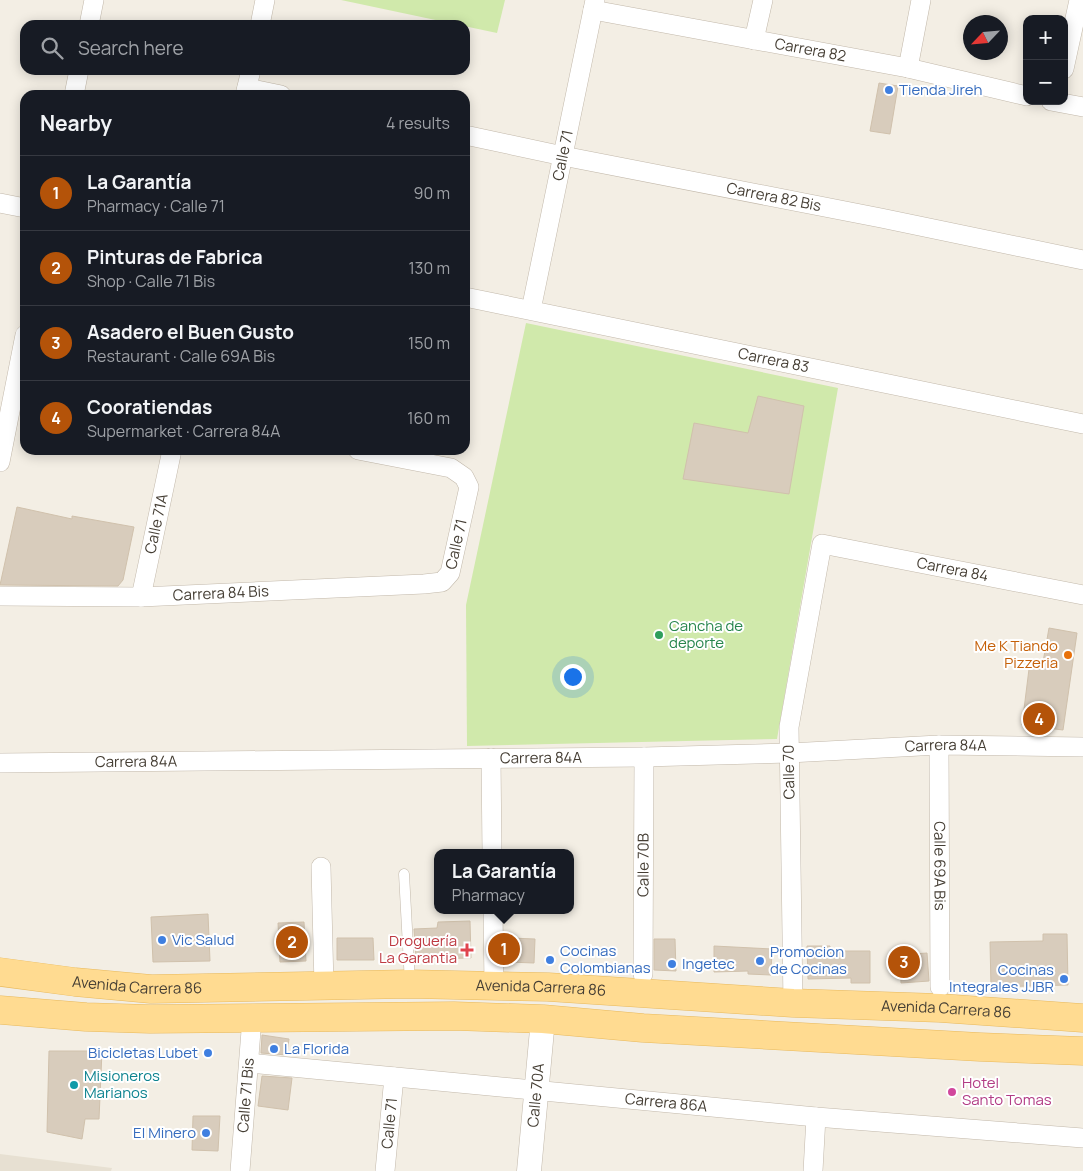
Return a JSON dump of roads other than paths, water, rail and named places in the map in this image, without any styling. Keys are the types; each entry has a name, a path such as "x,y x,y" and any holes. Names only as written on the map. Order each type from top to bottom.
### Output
{"main road":[{"name":"Avenida Carrera 86","path":"0,972 75,982 151,988 410,984 548,987 793,1003 940,1008 1083,1018"},
{"name":"Avenida Carrera 86","path":"0,1010 86,1017 150,1019 454,1016 543,1020 652,1029 1083,1051"}],"street":[{"path":"90,20 94,0"},
{"path":"261,20 265,0"},
{"path":"754,40 762,0"},
{"path":"908,68 921,0"},
{"path":"1066,60 1079,0"},
{"name":"Carrera 82","path":"594,5 754,40 908,68 1023,95"},
{"name":"Calle 71","path":"531,310 594,5"},
{"path":"75,90 78,75"},
{"path":"248,84 266,90"},
{"path":"1068,105 1083,108"},
{"name":"Carrera 82 Bis","path":"470,136 1083,260"},
{"path":"0,203 20,207"},
{"name":"Carrera 83","path":"470,298 1083,424"},
{"path":"0,462 20,360"},
{"name":"Calle 71A","path":"141,597 171,455"},
{"name":"Calle 71","path":"384,455 451,468 464,477 469,487 450,573 442,582"},
{"name":"Carrera 84","path":"822,544 1083,595"},
{"name":"Calle 70","path":"793,1003 789,727 822,544"},
{"name":"Carrera 84 Bis","path":"0,596 141,597 442,582"},
{"name":"Carrera 84A","path":"0,763 644,757 788,753 939,745 1083,747"},
{"name":"Calle 69A Bis","path":"939,745 940,987"},
{"name":"Calle 70B","path":"643,974 644,757"},
{"path":"491,758 492,849"},
{"path":"321,867 324,986"},
{"path":"493,914 494,986"},
{"name":"Calle 71 Bis","path":"240,1171 252,1018"},
{"name":"Calle 70A","path":"529,1171 543,1020"},
{"name":"Carrera 86A","path":"248,1063 816,1118 1083,1138"},
{"name":"Calle 71","path":"385,1171 394,1077"},
{"path":"813,1171 816,1118"}],"lane":[{"path":"404,874 410,984"}],"place":[{"name":"Tienda Jireh","path":"889,90"},
{"name":"Cancha de deporte","path":"659,635"},
{"name":"Me K Tiando Pizzeria","path":"1068,655"},
{"name":"Cooratiendas","path":"1039,719"},
{"name":"Vic Salud","path":"162,940"},
{"name":"Pinturas de Fabrica","path":"292,942"},
{"name":"La Garantía","path":"504,949"},
{"name":"Droguería La Garantia","path":"467,950"},
{"name":"Cocinas Colombianas","path":"550,960"},
{"name":"Promocion de Cocinas","path":"760,961"},
{"name":"Asadero el Buen Gusto","path":"904,962"},
{"name":"Ingetec","path":"672,964"},
{"name":"Cocinas Integrales JJBR","path":"1064,979"},
{"name":"La Florida","path":"274,1049"},
{"name":"Bicicletas Lubet","path":"208,1053"},
{"name":"Misioneros Marianos","path":"74,1085"},
{"name":"Hotel Santo Tomas","path":"952,1092"},
{"name":"El Minero","path":"206,1133"}]}
